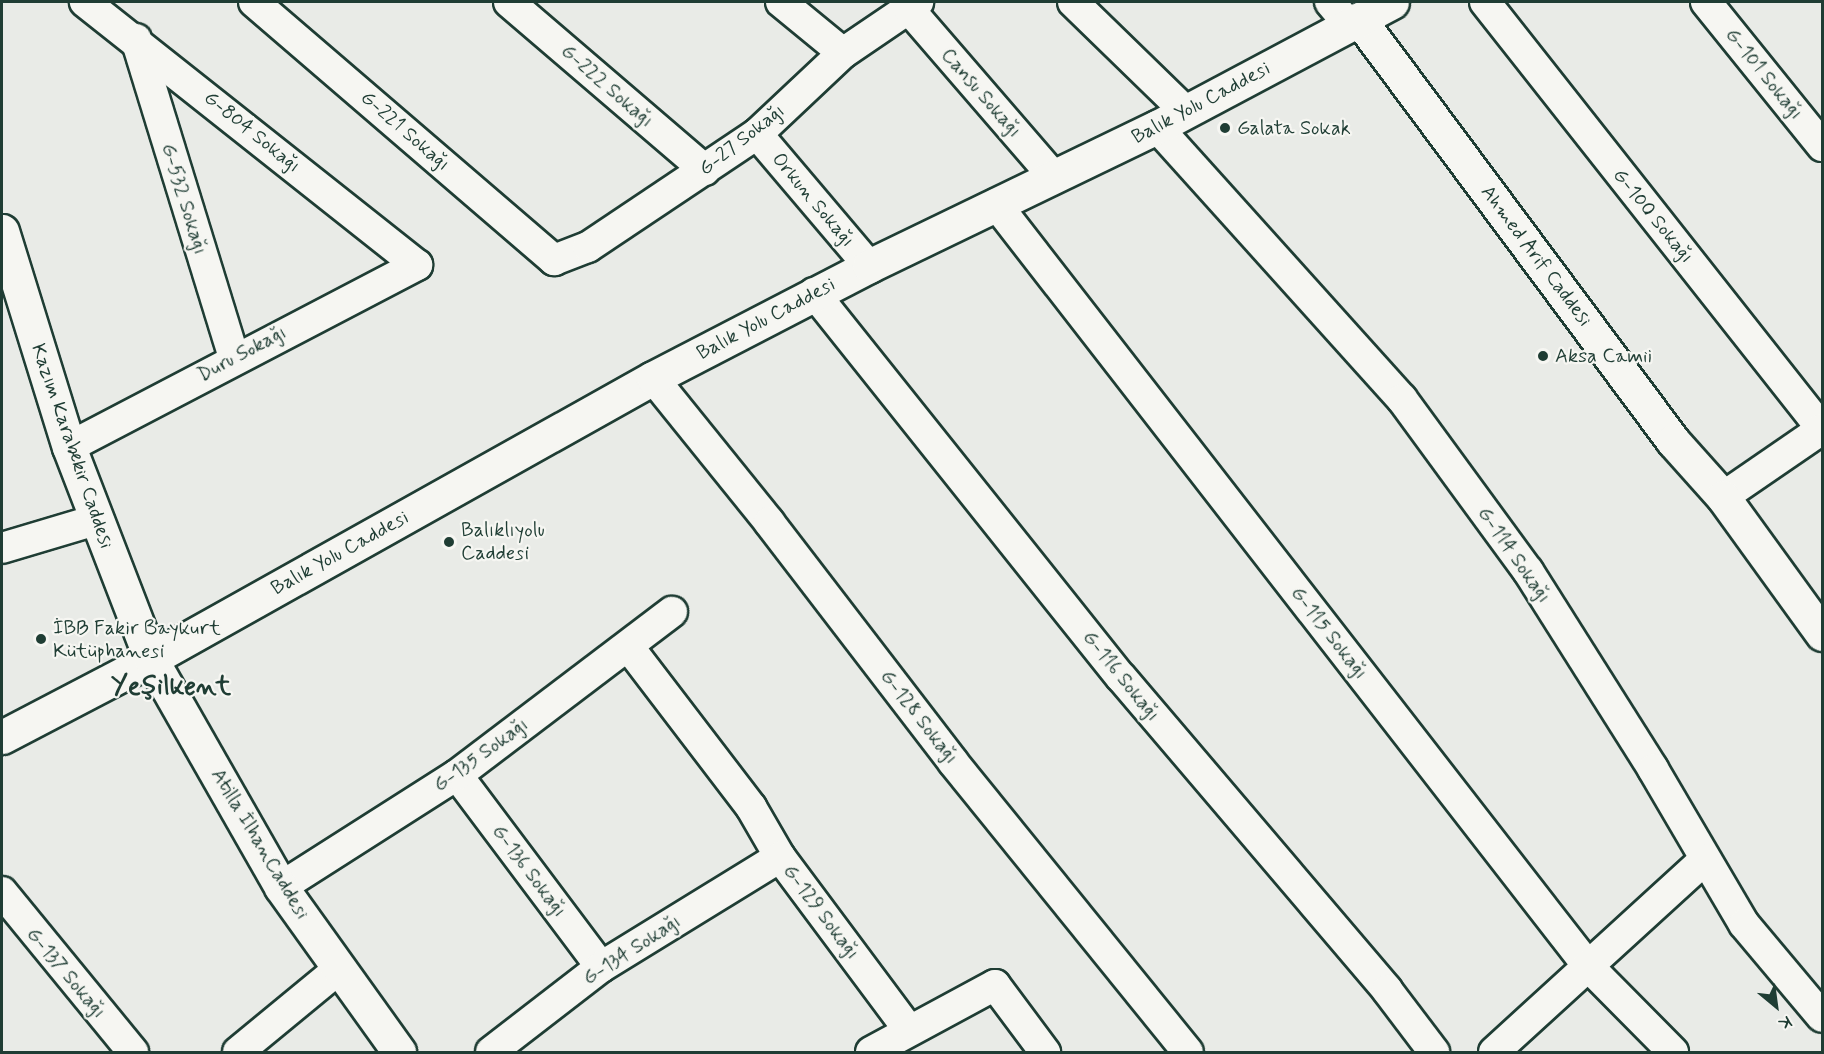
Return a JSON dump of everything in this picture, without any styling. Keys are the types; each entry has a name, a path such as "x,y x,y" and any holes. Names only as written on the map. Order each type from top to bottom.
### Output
{"main road":[{"name":"Balık Yolu Caddesi","path":"2,737 151,659 653,378 814,293 1157,127 1346,15 1392,2"},
{"name":"Ahmed Arif Caddesi","path":"1346,15 1673,441 1724,497 1822,634"},
{"name":"Kazım Karabekir Caddesi","path":"2,231 69,447 151,659"},
{"name":"Atilla İlhanCaddesi","path":"151,659 281,886 399,1053"}],"street":[{"name":"G-804 Sokağı","path":"85,2 136,39 417,265"},
{"name":"G-221 Sokağı","path":"254,2 554,260"},
{"name":"G-222 Sokağı","path":"509,2 705,170"},
{"path":"781,2 843,53"},
{"path":"1073,2 1185,111"},
{"name":"G-100 Sokağı","path":"1485,2 1822,429"},
{"name":"G-101 Sokağı","path":"1706,2 1822,146"},
{"name":"G-27 Sokağı","path":"554,260 588,247 757,134 843,53 913,5"},
{"name":"Cansu Sokağı","path":"913,5 1054,177"},
{"name":"G-532 Sokağı","path":"136,39 234,358"},
{"name":"G-114 Sokağı","path":"1157,127 1402,399 1528,572 1744,924 1822,1017"},
{"name":"Orkun Sokağı","path":"757,134 869,266"},
{"name":"G-115 Sokağı","path":"996,204 1588,966 1673,1053"},
{"name":"Duru Sokağı","path":"69,447 234,358 417,265"},
{"name":"G-116 Sokağı","path":"814,293 1121,677 1387,990 1434,1053"},
{"name":"G-128 Sokağı","path":"653,378 769,522 952,762 1188,1053"},
{"path":"1724,497 1822,429"},
{"path":"2,548 96,520"},
{"name":"G-135 Sokağı","path":"281,886 457,775 672,612"},
{"name":"G-129 Sokağı","path":"628,646 751,807 780,857 909,1030"},
{"name":"G-136 Sokağı","path":"457,775 601,967"},
{"name":"G-134 Sokağı","path":"491,1053 601,967 780,857"},
{"path":"1494,1053 1705,859"},
{"name":"G-137 Sokağı","path":"2,892 133,1053"},
{"path":"238,1053 340,968"},
{"path":"871,1053 909,1030 995,985 1045,1053"}],"place":[{"name":"Galata Sokak","path":"1225,128"},
{"name":"Aksa Camii","path":"1543,356"},
{"name":"Balıklıyolu Caddesi","path":"449,542"},
{"name":"İBB Fakir Baykurt Kütüphanesi","path":"41,639"}],"district":[{"name":"Yeşilkent","path":"171,688"}]}
